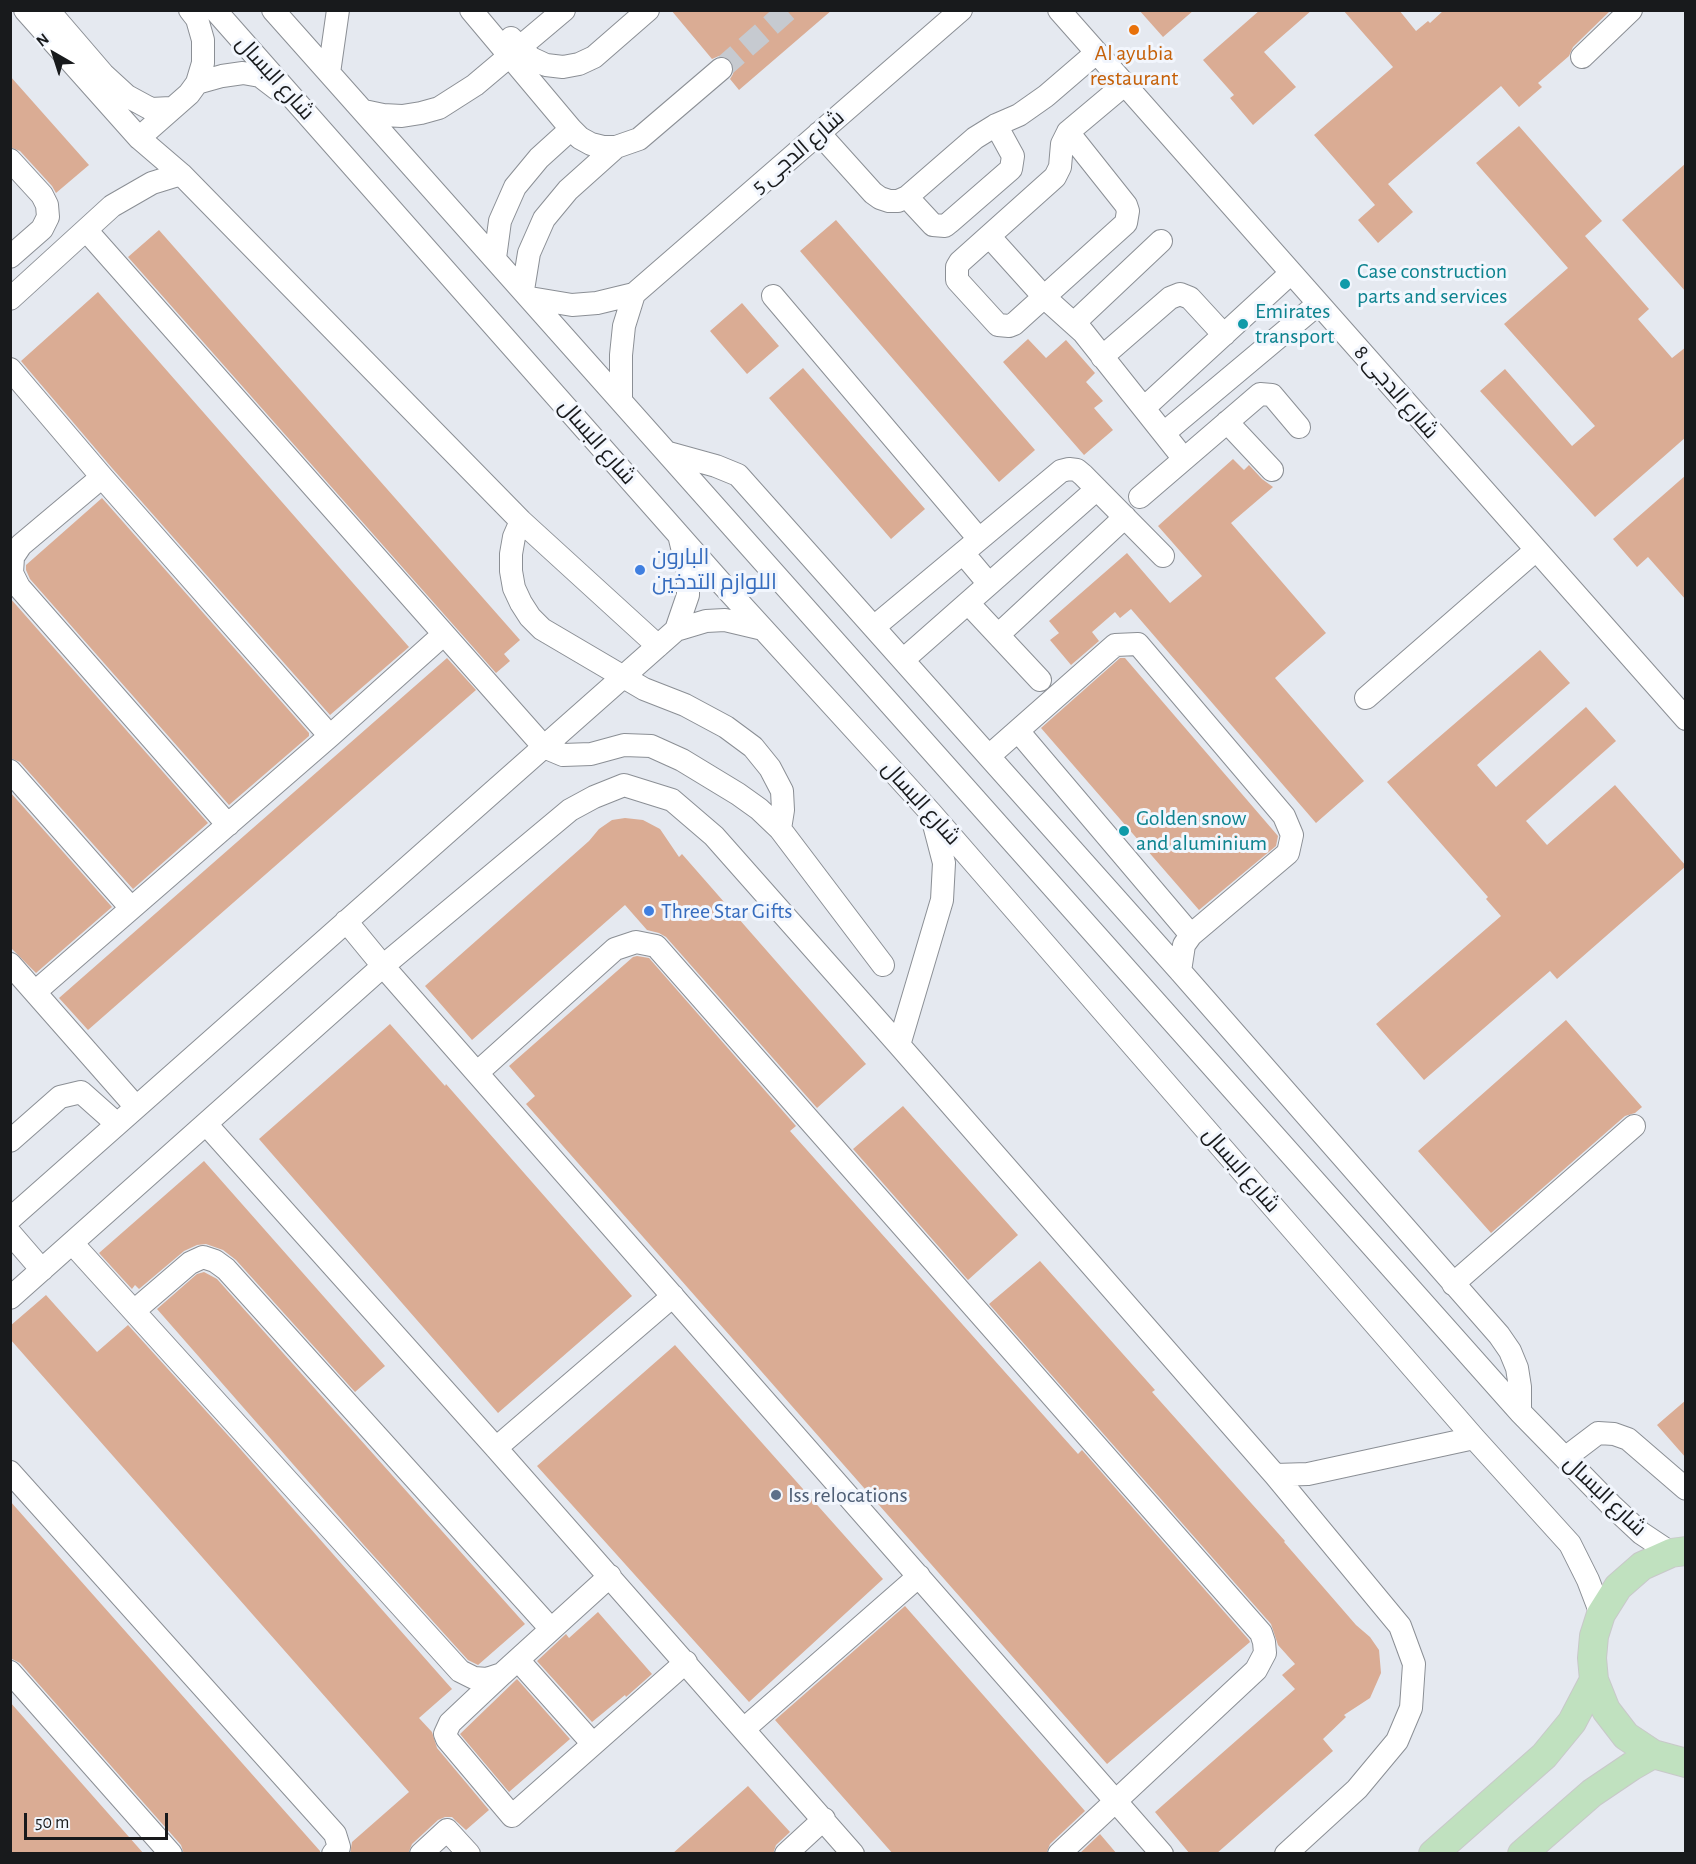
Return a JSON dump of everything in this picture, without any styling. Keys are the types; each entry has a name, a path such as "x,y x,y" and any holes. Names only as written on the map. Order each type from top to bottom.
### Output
{"main road":[{"path":"1678,1552 1642,1566 1618,1587 1601,1614 1594,1636 1592,1658 1594,1680 1606,1710 1626,1736 1653,1754 1686,1763"},
{"path":"1432,1854 1544,1755 1572,1722 1594,1680"},
{"path":"1522,1854 1592,1793 1653,1754"}],"street":[{"path":"26,10 139,138 181,174 521,521 658,646"},
{"path":"48,10 103,74 126,96 151,109 171,108"},
{"path":"139,138 189,94 197,83 203,63 203,40 197,19 190,10"},
{"name":"شارع البسال","path":"216,10 679,535 931,813 1474,1438 1570,1544 1588,1580 1601,1614"},
{"name":"شارع البسال","path":"273,10 1520,1412 1641,1533 1678,1552"},
{"path":"329,73 338,10"},
{"path":"471,10 514,52 546,65 563,67 579,64 594,57 648,10"},
{"path":"490,10 514,52 571,129 591,144 616,147"},
{"path":"364,111 402,116 421,114 440,108 475,85 564,10"},
{"name":"شارع الدجى 5","path":"527,294 572,305 597,303 634,294 961,10"},
{"name":"شارع الدجى 8","path":"1059,10 1686,719"},
{"path":"1582,57 1631,10"},
{"path":"819,133 880,198 898,201 907,197 975,138 1019,115 1046,96 1096,53"},
{"path":"527,294 529,253 544,219 568,190 616,147 639,139 721,69"},
{"path":"197,83 243,73 260,76 296,102"},
{"path":"1068,132 1126,205 1128,217 1122,228 1044,297 1009,326 998,325 957,280 956,273 960,262 1055,177 1060,167 1062,144 1068,132 1125,85"},
{"path":"907,197 933,225 945,226 950,222 1011,169 1013,156 996,125"},
{"path":"495,258 500,221 514,187 525,171 571,129"},
{"path":"10,160 42,195 47,206 48,217 42,229 10,257"},
{"path":"10,299 112,206 152,183 181,174"},
{"path":"86,230 544,747 563,754 591,754 624,745 651,746 682,760 738,794 759,809 780,829 883,965"},
{"path":"989,236 1044,297 1074,323 1184,459"},
{"path":"1074,323 1161,241"},
{"path":"1144,408 1291,273"},
{"path":"621,399 621,355 624,326 634,294"},
{"path":"1102,357 1170,298 1180,294 1190,298 1224,335"},
{"path":"773,296 971,546 989,584"},
{"path":"1164,433 1318,304"},
{"path":"10,369 330,736"},
{"path":"1140,497 1257,396 1264,393 1272,395 1299,427"},
{"path":"1227,422 1272,470"},
{"path":"669,453 716,466 738,475 1180,971 1499,1335 1510,1351 1517,1368 1520,1412"},
{"path":"874,627 1061,471 1069,469 1077,470 1163,556"},
{"path":"102,477 21,545 13,557 12,573 19,587 228,825"},
{"path":"903,660 1097,489"},
{"path":"998,635 1125,517"},
{"path":"521,521 514,537 511,571 520,603 530,617 542,630 644,689 685,705 726,727 753,747 770,768 782,791 783,810 780,829"},
{"path":"676,630 688,595 688,572 679,535"},
{"path":"1366,698 1536,550"},
{"path":"968,603 1040,680"},
{"path":"10,1219 676,630 706,621 724,620 763,629"},
{"path":"34,992 330,736 444,634"},
{"path":"988,756 1116,645 1138,644 1284,816 1292,835 1288,853 1191,935 1184,945 1180,971"},
{"path":"1018,731 1191,935"},
{"path":"10,771 131,908"},
{"path":"10,1298 383,966 570,810 624,785 672,800 714,836 899,1045 1275,1475 1400,1626 1414,1664 1411,1708 1397,1741 1357,1788 1286,1854"},
{"path":"899,1045 942,900 945,863 931,813"},
{"path":"346,921 1162,1854"},
{"path":"478,1072 615,949 636,942 656,946 1261,1633 1265,1653 1256,1670 1059,1854"},
{"path":"10,964 136,1107"},
{"path":"10,1141 60,1097 81,1092 117,1124"},
{"path":"206,1124 610,1576 853,1854"},
{"path":"1453,1284 1634,1125"},
{"path":"10,1233 42,1270"},
{"path":"72,1243 460,1671 474,1678 487,1679 510,1667"},
{"path":"134,1311 190,1263 203,1257 215,1261 226,1269 551,1629"},
{"path":"496,1449 673,1296"},
{"path":"1565,1458 1598,1433 1614,1434 1628,1439 1686,1489"},
{"path":"1275,1475 1308,1474 1474,1438"},
{"path":"10,1472 335,1834 339,1847 333,1854"},
{"path":"610,1576 450,1724 445,1734 512,1816 686,1662"},
{"path":"744,1729 919,1576"},
{"path":"510,1667 593,1744"},
{"path":"10,1672 171,1854"},
{"path":"786,1854 824,1819"},
{"path":"421,1854 447,1830 469,1854"}],"building":[{"path":"671,10 832,10 739,90 730,79 734,67 731,60 719,56 712,59"},
{"path":"1139,10 1194,10 1163,37"},
{"path":"1260,10 1312,10 1264,52 1296,87 1253,125 1230,98 1234,95 1203,60"},
{"path":"1343,10 1399,10 1416,31 1428,21 1430,23 1444,10 1611,10 1573,47 1569,56 1538,83 1542,87 1519,107 1501,86 1388,184 1413,212 1378,243 1358,220 1375,205 1314,135 1393,67"},
{"path":"10,76 89,165 56,193 20,151 10,147"},
{"path":"1519,126 1602,221 1585,236 1649,309 1638,319 1672,358 1686,347 1686,437 1595,517 1480,391 1505,369 1572,446 1595,426 1504,324 1568,268 1476,163"},
{"path":"1686,163 1686,292 1622,220"},
{"path":"836,220 1035,450 999,482 800,251"},
{"path":"159,230 520,640 504,654 510,661 496,673 128,257"},
{"path":"98,292 409,647 330,715 112,468 21,361"},
{"path":"742,303 779,346 747,374 710,331"},
{"path":"1028,339 1046,358 1066,340 1095,373 1086,382 1103,401 1094,408 1113,430 1084,455 1003,362"},
{"path":"803,368 925,509 891,539 769,398"},
{"path":"1233,459 1244,470 1249,465 1273,487 1231,523 1326,633 1275,678 1364,781 1316,823 1131,609 1120,618 1115,612 1092,632 1099,641 1071,665 1050,640 1059,633 1049,621 1127,553 1170,603 1202,576 1158,526"},
{"path":"1686,475 1686,600 1648,557 1637,567 1613,539"},
{"path":"102,498 309,733 309,736 229,805 30,579 26,570 26,565"},
{"path":"10,598 208,823 133,889 20,762 10,758"},
{"path":"1540,650 1570,683 1477,765 1496,787 1586,707 1616,741 1526,821 1547,845 1615,785 1686,866 1557,979 1550,971 1424,1080 1376,1024 1501,916 1486,899 1488,897 1387,782"},
{"path":"447,658 476,690 88,1030 59,998"},
{"path":"1120,658 1125,658 1278,836 1276,846 1199,910 1041,728"},
{"path":"10,792 112,907 36,973 10,947"},
{"path":"625,818 643,820 660,829 679,857 682,854 866,1064 817,1108 666,937 647,930 625,905 472,1040 425,986 589,841 599,829 612,820"},
{"path":"633,957 649,958 796,1126 790,1131 1078,1454 1082,1450 1249,1640 1250,1642 1107,1764 526,1104 535,1096 509,1066"},
{"path":"1566,1020 1642,1107 1635,1113 1625,1116 1491,1233 1418,1151"},
{"path":"390,1024 445,1086 446,1084 632,1296 498,1413 259,1139"},
{"path":"903,1106 1018,1235 968,1280 853,1149"},
{"path":"204,1161 385,1366 355,1392 236,1260 223,1250 206,1244 184,1251 139,1289 135,1285 132,1289 99,1253"},
{"path":"1040,1261 1155,1390 1152,1392 1285,1541 1356,1625 1370,1637 1379,1650 1381,1673 1370,1698 1344,1715 1346,1717 1323,1739 1333,1751 1216,1854 1190,1854 1155,1812 1295,1689 1282,1675 1295,1664 1278,1645 1271,1624 989,1304"},
{"path":"204,1272 217,1279 525,1624 478,1665 468,1660 363,1544 157,1309 197,1274"},
{"path":"46,1295 97,1352 128,1325 452,1689 419,1718 432,1732 437,1748 489,1810 466,1830 452,1817 445,1817 438,1820 412,1844 408,1854 350,1854 352,1842 409,1792 10,1339 10,1326"},
{"path":"675,1345 883,1579 749,1702 537,1466"},
{"path":"1686,1400 1686,1458 1657,1425"},
{"path":"10,1501 320,1851 320,1854 184,1854 181,1845 20,1663 12,1659"},
{"path":"905,1606 1085,1811 1050,1844 1046,1854 893,1854 775,1720"},
{"path":"598,1612 652,1674 592,1722 537,1661 566,1634 569,1638"},
{"path":"517,1679 570,1739 509,1792 460,1734"},
{"path":"10,1702 144,1854 10,1854"},
{"path":"748,1786 790,1832 776,1845 773,1854 672,1854"},
{"path":"1100,1834 1117,1854 1079,1854"}],"tunnel":[{"path":"721,69 788,10"}],"place":[{"name":"Al ayubia restaurant","path":"1134,30"},
{"name":"Case construction parts and services","path":"1345,284"},
{"name":"Emirates transport","path":"1243,324"},
{"name":"البارون اللوازم التدخين","path":"640,570"},
{"name":"Golden snow and aluminium","path":"1124,831"},
{"name":"Three Star Gifts","path":"649,911"},
{"name":"Iss relocations","path":"776,1495"}]}
